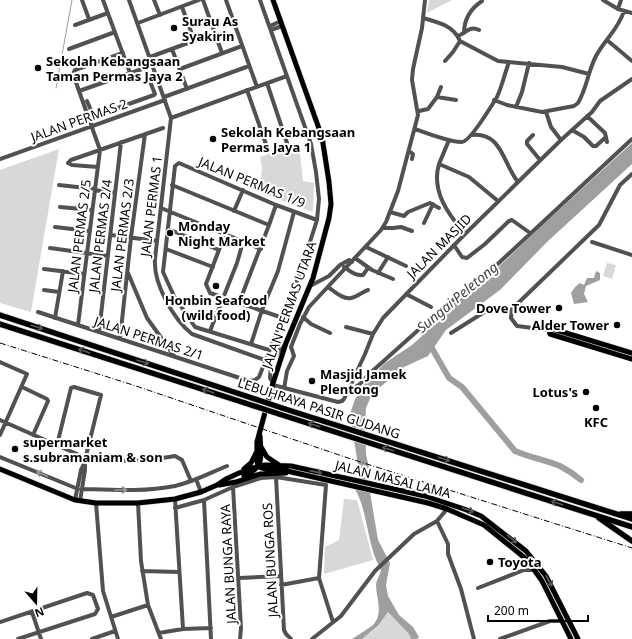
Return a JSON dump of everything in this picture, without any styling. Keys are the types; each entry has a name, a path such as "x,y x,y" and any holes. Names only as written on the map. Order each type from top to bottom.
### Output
{"highway":[{"name":"LEBUHRAYA PASIR GUDANG","path":"0,315 282,408 632,519"},
{"name":"LEBUHRAYA PASIR GUDANG","path":"0,324 632,527"},
{"path":"615,513 632,514"},
{"path":"594,515 632,541"}],"main road":[{"name":"JALAN PERMAS UTARA","path":"258,466 256,451 257,442 273,384 285,345 313,278 329,218 331,204 322,137 272,0"},
{"path":"632,353 553,328 549,330 550,334 632,359"},
{"name":"JALAN PERMAS UTARA","path":"258,466 260,461 261,446 260,434"},
{"path":"261,446 270,460 281,465"},
{"path":"238,473 252,463 256,451"},
{"name":"JALAN MASAI LAMA","path":"0,468 78,500 96,503 138,503 175,499 201,492 238,473 265,465 291,466 352,483"},
{"path":"228,483 252,472 258,466"},
{"name":"JALAN MASAI LAMA","path":"258,466 262,468 276,469 425,496 481,516 526,550 546,576 578,639"},
{"path":"217,485 236,482 265,474 297,474"},
{"name":"JALAN MASAI LAMA","path":"376,488 446,509 484,525 528,561 542,582 571,639"}],"street":[{"path":"82,0 90,19"},
{"path":"103,0 130,73"},
{"name":"JALAN PERMAS 1","path":"129,0 171,118 154,265 157,279 167,303 187,331 265,360"},
{"path":"154,0 160,15"},
{"path":"138,23 199,0"},
{"path":"203,0 222,53"},
{"path":"226,0 257,87"},
{"path":"260,0 311,144 318,182 319,199 317,220 300,273 265,360"},
{"path":"284,389 287,371 294,356 291,347 303,317 315,300 383,228 398,191 419,111 412,80 425,0"},
{"path":"603,0 618,9 632,13"},
{"path":"618,9 621,0"},
{"path":"464,33 466,20 473,8 482,1"},
{"path":"182,7 194,40"},
{"path":"494,100 547,115 574,106 578,103 596,56 618,25 624,11"},
{"path":"74,25 108,13"},
{"path":"423,18 447,26 458,36 460,41 494,59 509,62 562,67 589,74"},
{"path":"270,28 281,24"},
{"path":"458,36 474,27 479,30"},
{"path":"69,49 115,32"},
{"path":"150,57 215,33"},
{"path":"606,40 632,62"},
{"path":"445,61 454,52 460,41"},
{"path":"180,69 242,46"},
{"path":"172,48 187,89"},
{"path":"100,150 73,74 74,72 123,53"},
{"path":"415,129 449,140 462,142 466,141 471,136 494,100 509,62"},
{"path":"516,107 524,85 529,64"},
{"name":"JALAN PERMAS 2","path":"0,159 92,127 249,66"},
{"path":"79,91 144,68"},
{"path":"171,118 287,76"},
{"path":"87,101 93,115 95,116 154,94 149,79"},
{"path":"631,79 632,85"},
{"name":"JALAN MASJID","path":"273,384 284,389 338,402 342,401 349,389 373,334 383,318 498,201 608,94 631,79"},
{"path":"266,83 287,143"},
{"path":"419,111 428,109 437,97 441,87"},
{"path":"246,90 268,150"},
{"path":"437,97 456,100"},
{"path":"123,106 126,114"},
{"path":"547,115 551,127 561,140"},
{"path":"572,130 584,137 593,146 607,140 603,131 587,116"},
{"path":"98,167 72,165 68,163 71,160 163,128"},
{"name":"JALAN PERMAS 2/3","path":"120,339 144,134"},
{"path":"533,135 527,141 527,144 540,160"},
{"path":"471,136 483,136 496,143 511,174 518,182"},
{"path":"449,140 439,164 437,176 440,198 450,216 465,234"},
{"path":"349,389 352,389 360,384 444,307 488,273 632,140"},
{"name":"JALAN PERMAS 2/4","path":"99,332 121,142"},
{"name":"JALAN PERMAS 2/5","path":"78,325 100,150"},
{"path":"409,151 413,154 412,159"},
{"name":"JALAN PERMAS 1/9","path":"172,185 175,166 179,163 276,205 317,220"},
{"path":"439,164 469,177 498,201"},
{"path":"549,330 517,326 512,321 512,311 519,302 599,225 620,185 632,174"},
{"path":"59,185 115,193"},
{"path":"269,350 195,327 174,296 164,272 172,185 270,225"},
{"path":"234,211 243,190"},
{"path":"390,212 404,216 426,204 433,204 439,208"},
{"path":"424,223 433,204"},
{"path":"239,303 261,249 276,205"},
{"path":"60,207 92,210"},
{"path":"161,208 261,249"},
{"path":"251,344 262,310 278,271 294,212"},
{"path":"454,245 462,258 467,258 512,220 530,233"},
{"path":"55,227 89,231"},
{"path":"383,228 390,229 401,227 412,231"},
{"path":"168,229 219,250"},
{"path":"225,234 206,284 210,293 283,318"},
{"path":"110,235 157,241"},
{"path":"210,332 222,297 237,263 243,242"},
{"path":"592,242 632,255"},
{"path":"366,246 406,266"},
{"path":"50,248 108,256"},
{"path":"166,249 213,267"},
{"path":"378,273 388,257"},
{"path":"355,258 368,268 393,279"},
{"path":"310,287 329,276 346,261 352,262"},
{"path":"340,265 352,273 362,275 368,268"},
{"path":"44,269 84,274"},
{"path":"56,318 63,272"},
{"path":"128,273 147,318 175,357"},
{"path":"313,278 319,279 329,276"},
{"path":"328,287 347,298 351,298 368,290"},
{"path":"44,290 59,292"},
{"path":"406,294 431,307"},
{"path":"451,333 486,311 512,311"},
{"name":"JALAN PERMAS 2/1","path":"38,312 249,381 255,380 259,377 265,360"},
{"path":"303,317 311,324 330,333"},
{"path":"300,324 311,324"},
{"path":"346,327 373,334"},
{"path":"265,360 272,360 280,348 285,345"},
{"path":"265,360 271,365 270,378 273,384"},
{"path":"0,362 27,374 0,435"},
{"path":"22,387 47,399 48,401 33,435"},
{"path":"58,446 71,388 74,387 101,395 84,464 85,470 78,500"},
{"path":"0,420 86,458 128,461 150,460 175,456 182,460 191,481"},
{"path":"0,457 80,489 146,490 175,486 196,480 227,466"},
{"path":"175,508 204,500 233,487 260,478 276,477 326,485 319,578 333,622"},
{"name":"JALAN BUNGA ROS","path":"276,477 284,630 291,639"},
{"path":"196,480 201,492"},
{"name":"JALAN BUNGA RAYA","path":"233,487 239,578 240,639"},
{"path":"175,499 183,629"},
{"path":"204,500 211,639"},
{"path":"96,503 104,591 118,639"},
{"path":"138,503 142,571 148,605 162,639"},
{"path":"312,639 341,616 375,571 414,534 437,521 446,509"},
{"path":"437,521 448,544 448,554 461,589 474,639"},
{"path":"524,570 528,561"},
{"path":"478,588 524,570 534,570"},
{"path":"142,571 180,572"},
{"path":"239,578 281,576"},
{"path":"281,585 319,578"},
{"path":"0,622 87,593 93,595 98,609 98,612 95,614 18,639"},
{"path":"112,617 148,605"},
{"path":"550,621 557,611"},
{"path":"32,612 41,639"},
{"path":"500,639 550,621 562,621"},
{"path":"159,633 183,629 210,628"},
{"path":"92,639 116,631"}],"shaded area":[{"path":"429,0 452,0 427,13"},
{"path":"632,143 632,164 547,242 500,290 446,330 428,356 404,367 372,394 366,408 366,454 370,472 370,492 378,540 390,563 386,585 388,596 399,615 413,627 419,637 417,639 411,639 409,634 388,612 379,625 362,639 352,639 371,627 378,616 379,605 376,585 381,570 373,550 360,499 355,489 359,472 350,414 355,399 366,382 385,363 412,345 422,336 435,317 486,279"},
{"path":"299,144 303,181 314,183 313,212 259,192 262,168 260,157"},
{"path":"59,149 31,312 0,303 0,170"},
{"path":"607,263 616,265 612,279 603,276"},
{"path":"596,271 600,273 600,280 586,286 584,294 588,302 574,304 571,293 575,287 580,283 584,285 587,278 594,278"},
{"path":"344,499 357,500 373,560 324,574 325,547 339,540"},
{"path":"388,612 409,634 411,639 362,639 379,626"}],"waterway":[{"path":"56,88 72,0"},
{"path":"429,343 449,378 462,387 515,451 560,466 581,480"}],"railway":[{"path":"0,343 133,385 348,458 632,548"}],"place":[{"name":"Surau As Syakirin","path":"174,28"},
{"name":"Sekolah Kebangsaan Taman Permas Jaya 2","path":"38,68"},
{"name":"Sekolah Kebangsaan Permas Jaya 1","path":"213,139"},
{"name":"Monday Night Market","path":"170,233"},
{"name":"Honbin Seafood (wild food)","path":"216,286"},
{"name":"Dove Tower","path":"559,308"},
{"name":"Alder Tower","path":"617,325"},
{"name":"Masjid Jamek Plentong","path":"312,381"},
{"name":"Lotus's","path":"586,392"},
{"name":"KFC","path":"596,408"},
{"name":"supermarket s.subramaniam & son","path":"15,449"},
{"name":"Toyota","path":"490,562"}],"water label":[{"name":"Sungai Peletong","path":"457,297"}]}
